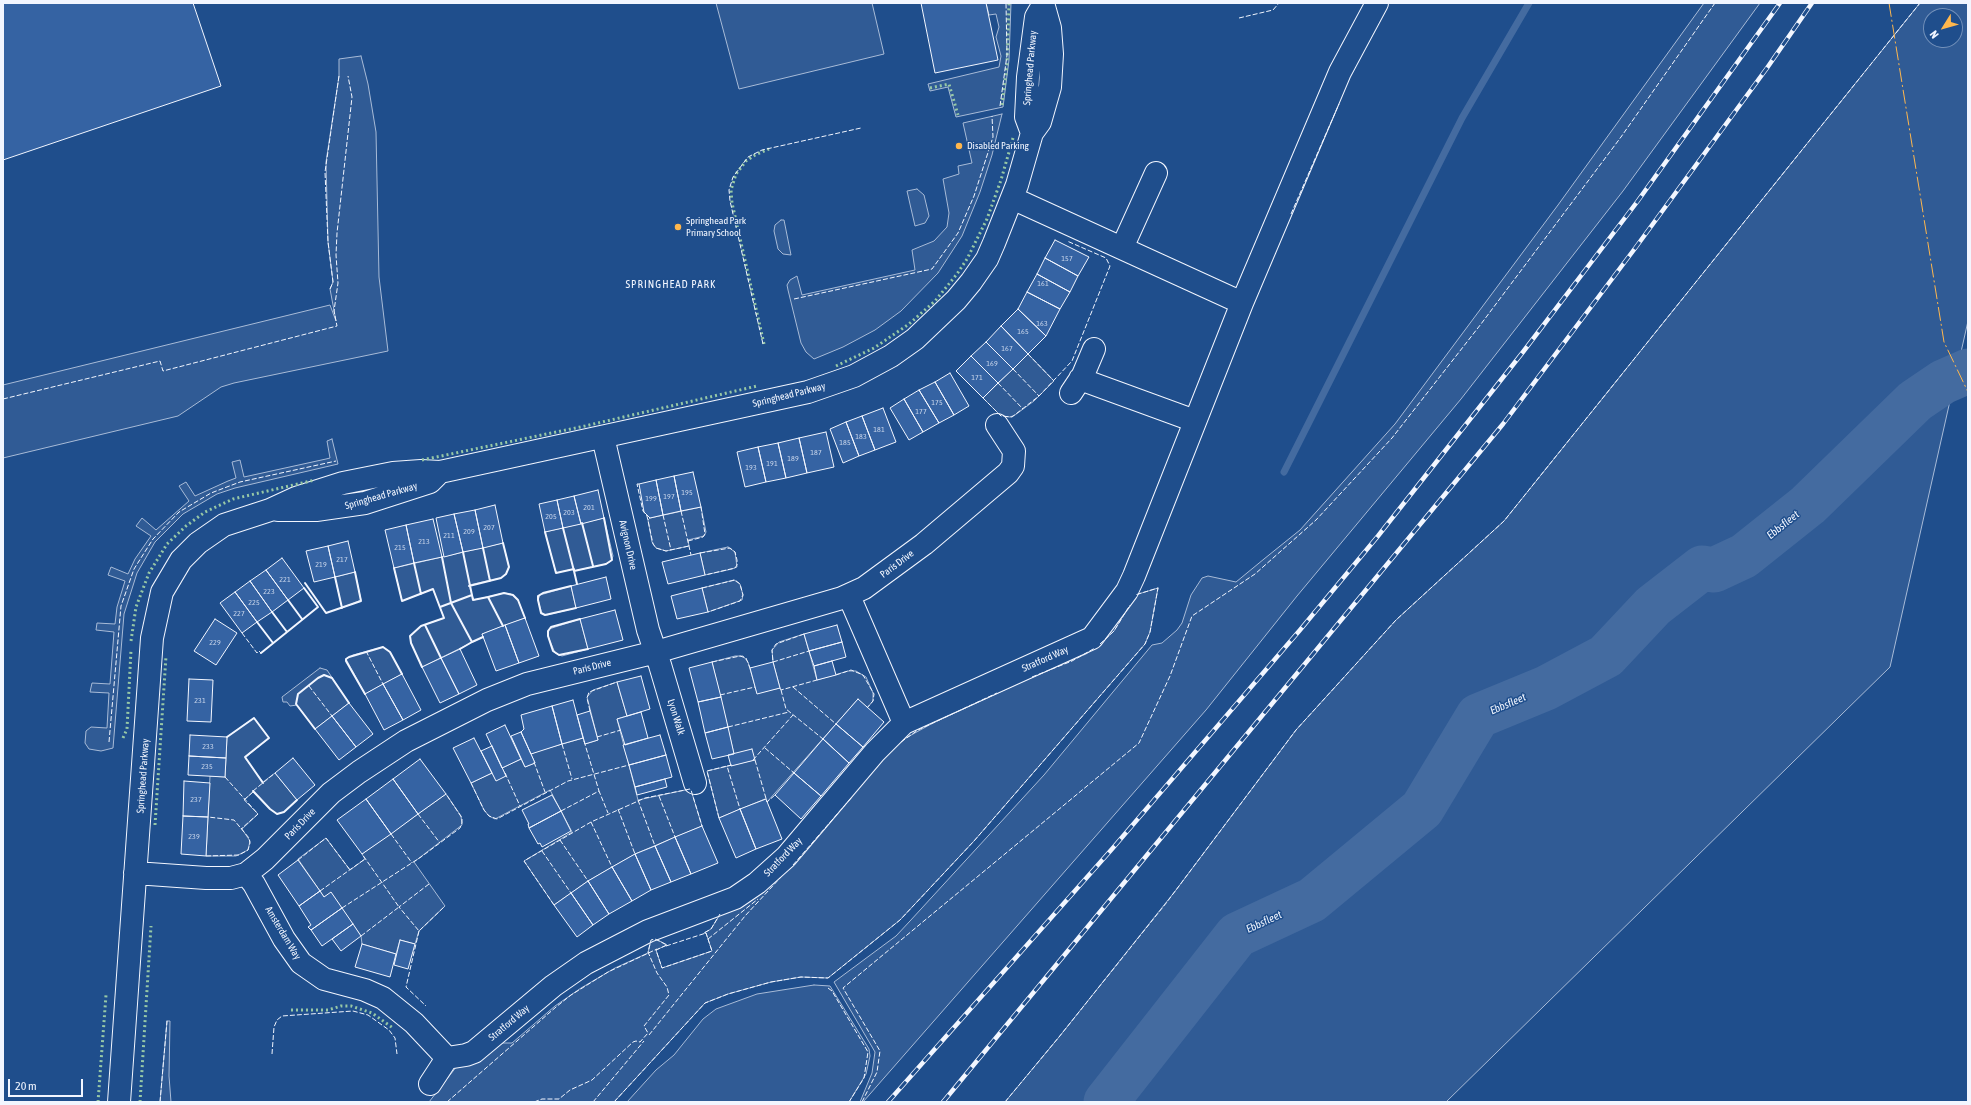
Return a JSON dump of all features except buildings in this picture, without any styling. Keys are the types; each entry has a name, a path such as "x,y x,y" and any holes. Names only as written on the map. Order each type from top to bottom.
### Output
{"street":[{"name":"Stratford Way","path":"447,1058 474,1052 547,991 586,963 648,931 725,902 750,889 786,857 875,752 904,723 1092,638 1127,591 1134,576 1242,303 1340,72 1377,3"},
{"name":"Springhead Parkway","path":"120,1102 152,638 162,592 181,560 210,533 233,521 270,510 316,510 365,502 430,482 440,472 808,392 840,381 880,362 924,331 967,287 986,259 1012,198 1032,133 1040,122 1051,79 1052,54 1050,28 1043,4"},
{"path":"1122,248 1156,173"},
{"path":"1012,198 1242,303"},
{"path":"1094,349 1075,386 1195,421"},
{"name":"Paris Drive","path":"135,873 206,878 231,878 246,874 265,859 331,793 379,757 406,741 487,700 527,684 656,652 849,596 864,588 898,564 1008,473 1013,466 1014,451 997,425"},
{"name":"Avignon Drive","path":"603,437 648,630 656,652"},
{"path":"849,596 904,723"},
{"name":"Lyon Walk","path":"656,652 695,783"},
{"name":"Amsterdam Way","path":"246,874 254,884 284,939 301,962 324,979 365,990 383,998 414,1023 447,1058"},
{"path":"430,1084 447,1058"}],"shaded area":[{"path":"716,3 872,3 884,54 739,89"},
{"path":"986,3 1011,3 1009,60 1003,107 956,117 948,87 930,91 928,84 999,67 1001,56 996,37 999,27 996,14 989,15"},
{"path":"1704,3 1760,3 1623,191 1461,399 1297,596 1206,710 863,1102 860,1102 872,1073 875,1052 834,982 896,936 1044,775 1152,645 1162,643 1177,630 1182,623 1191,595 1202,578 1208,576 1236,582 1300,530 1395,424 1558,205"},
{"path":"1920,3 1968,3 1968,321 1890,667 1446,1102 1005,1102 1059,1037 1176,890 1296,730 1396,620 1504,521"},
{"path":"361,56 368,84 376,132 379,277 388,351 234,383 221,387 178,416 3,458 3,385 330,305 336,321 330,289 333,282 328,242 326,162 339,76 339,59"},
{"path":"1002,114 992,155 980,192 962,236 938,273 901,311 875,330 843,347 814,359 806,352 801,343 787,285 790,280 797,276 802,295 915,270 912,250 934,241 947,227 949,213 943,179 959,174 958,166 972,163 963,123"},
{"path":"917,189 924,195 929,216 925,223 915,226 907,191"},
{"path":"781,220 784,220 791,255 783,254 778,249 774,231 775,225"},
{"path":"1028,354 1054,381 1034,401 1015,415 1010,417 1001,416 983,398"},
{"path":"332,439 338,464 235,488 217,494 183,514 155,542 137,573 124,614 113,748 101,751 89,749 85,743 86,731 91,727 107,728 109,693 90,692 92,683 110,684 114,632 96,630 97,623 115,624 117,607 125,581 108,575 111,567 128,574 135,559 151,536 136,526 142,518 156,530 189,501 179,486 186,482 195,496 236,478 232,462 240,460 244,477 326,459 330,458 327,441"},
{"path":"701,507 706,532 704,536 688,540 689,546 666,551 656,548 652,542 648,520 650,518"},
{"path":"604,518 613,556 611,561 606,564 574,571 573,569 556,573 545,532"},
{"path":"503,543 509,567 506,574 501,578 469,585 474,600 504,593 511,594 518,600 525,618 482,634 483,637 422,667 411,643 410,636 421,626 444,618 433,589 402,601 394,568"},
{"path":"728,547 735,552 737,567 705,575 700,553"},
{"path":"355,572 361,600 342,608 335,577"},
{"path":"734,580 740,584 743,595 742,600 708,612 702,588"},
{"path":"571,586 576,608 547,615 542,614 538,600 540,595"},
{"path":"1158,588 1150,632 1145,644 974,841 900,920 828,978 801,977 771,982 728,994 705,1003 614,1102 429,1102 457,1066 502,1043 512,1043 555,1006 581,988 615,968 648,953 651,940 656,939 667,945 656,950 662,968 712,951 706,933 704,933 711,929 719,916 781,876 790,868 886,756 904,739 933,723 1086,654 1099,645 1114,631 1135,595"},
{"path":"580,619 588,649 562,656 555,653 548,636 549,629"},
{"path":"804,634 817,680 848,671 856,671 866,677 873,693 873,701 867,708 858,699 767,802 765,799 719,818 707,771 754,760 734,754 712,662 735,656 743,656 748,662 757,693 780,688 773,662 772,650 779,642"},
{"path":"383,647 390,652 402,674 365,694 346,659 353,655"},
{"path":"320,668 327,670 349,703 315,729 297,705 290,706 287,702 283,702 282,697"},
{"path":"617,682 627,716 617,719 638,800 690,789 702,826 635,854 588,881 554,905 524,861 572,832 550,790 495,819 489,816 484,810 471,783 492,773 496,780 506,775 502,768 521,759 525,767 535,763 531,754 538,751 583,738 585,744 598,740 587,697 593,690"},
{"path":"254,718 269,738 245,758 263,782 275,773 297,800 284,812 277,814 253,792 244,800 258,814 242,829 250,841 248,850 236,856 206,856 210,776 225,777 227,737"},
{"path":"446,794 461,816 462,825 414,862 445,906 419,931 415,944 400,940 396,954 362,944 361,936 331,893 324,897 298,859 326,838 350,870 365,859 362,854"},
{"path":"814,985 830,986 869,1049 870,1056 866,1074 849,1102 627,1102 656,1070 674,1055 703,1019 716,1009 757,994"},
{"path":"167,1021 170,1021 169,1076 171,1102 160,1102"}],"waterway":[{"path":"1284,472 1462,118 1529,3"},
{"name":"Ebbsfleet","path":"1106,1102 1237,935 1312,900 1422,809 1478,716 1546,688 1606,656 1653,606 1702,568 1714,570 1744,556 1808,505 1915,401 1943,382 1968,371"}],"railway":[{"path":"888,1102 1112,849 1300,630 1378,536 1523,352 1637,202 1780,3"},
{"path":"943,1102 1503,424 1636,247 1767,68 1812,3"}],"hedge":[{"path":"1002,105 1007,65 1009,3"},
{"path":"930,88 949,84 958,115"},
{"path":"836,366 874,348 909,324 935,301 957,274 967,259 987,219 1001,180 1013,138"},
{"path":"764,344 732,203 731,190 736,174 746,161 769,149"},
{"path":"422,460 585,426 757,386"},
{"path":"131,641 136,607 149,573 167,544 186,526 205,512 233,499 315,480"},
{"path":"123,738 127,729 131,650"},
{"path":"155,825 166,656"},
{"path":"140,1102 151,926"},
{"path":"98,1102 106,995"},
{"path":"291,1010 328,1010 341,1006 351,1006 372,1013 393,1028"}],"fence":[{"path":"1000,106 1007,55 1006,3"},
{"path":"1239,18 1273,10 1279,3"},
{"path":"862,1102 877,1072 880,1051 843,988 1139,743 1170,676 1192,616 1255,574 1316,520 1392,438 1481,324 1621,137 1715,3"},
{"path":"1005,1102 1167,902 1296,730 1396,620 1504,521 1920,3"},
{"path":"330,289 333,282 328,242 325,172 339,76"},
{"path":"3,399 160,361 163,371 337,326 334,311 338,283 336,255 337,233 352,97 348,76"},
{"path":"1291,214 1339,104"},
{"path":"794,299 932,269 958,233 974,196 993,137 992,116"},
{"path":"763,344 730,201 729,190 733,177 748,157 762,150 861,128"},
{"path":"983,398 1001,416 1012,417 1039,396 1072,361 1110,266 1106,258 1067,241"},
{"path":"1028,354 1054,381"},
{"path":"1013,369 1039,396"},
{"path":"998,383 1023,409"},
{"path":"109,742 121,606 134,569 153,539 179,512 211,493 240,482 336,461"},
{"path":"639,484 637,484 643,511 647,516 653,544 656,548 666,551 689,546"},
{"path":"688,541 703,537 705,534 701,507"},
{"path":"681,511 691,555"},
{"path":"663,515 671,550"},
{"path":"700,553 730,548 735,552 737,560 737,565 735,568 705,575"},
{"path":"702,588 735,580 740,584 743,595 740,601 708,612"},
{"path":"614,1102 705,1003 728,994 771,982 801,977 828,978 900,920 974,841 1145,644 1150,632 1158,588 1135,595"},
{"path":"1100,644 1114,631 1130,605"},
{"path":"242,633 257,653 259,651 261,653"},
{"path":"804,634 776,644 772,650 773,662 809,651"},
{"path":"1032,677 1072,661 1095,648"},
{"path":"366,651 383,684"},
{"path":"712,662 740,656 746,658 750,668"},
{"path":"836,675 851,670 863,675 874,694 873,701 867,708"},
{"path":"780,688 781,690 817,680"},
{"path":"590,711 587,698 589,692 617,682"},
{"path":"309,686 332,716"},
{"path":"720,695 755,687"},
{"path":"793,687 836,724"},
{"path":"781,690 786,709 823,739"},
{"path":"901,742 918,730 997,693"},
{"path":"728,727 789,712"},
{"path":"753,760 793,715"},
{"path":"597,737 621,730"},
{"path":"584,741 599,791"},
{"path":"562,744 572,779"},
{"path":"765,748 794,773"},
{"path":"755,760 767,802 775,795"},
{"path":"534,762 545,792"},
{"path":"471,783 484,810 489,816 497,819 568,781 629,765"},
{"path":"732,765 727,766 740,809"},
{"path":"719,818 707,771 727,766"},
{"path":"253,791 275,773"},
{"path":"505,773 520,806"},
{"path":"225,777 258,814 241,829"},
{"path":"554,905 524,861 591,822 645,798 690,789 702,826"},
{"path":"244,800 254,791"},
{"path":"561,811 599,791 608,813"},
{"path":"342,908 421,857 460,828 462,818 446,794"},
{"path":"659,796 675,837"},
{"path":"793,865 852,797"},
{"path":"638,800 655,846"},
{"path":"618,809 635,854"},
{"path":"418,814 440,843"},
{"path":"206,856 239,855 248,850 250,843 249,838 234,820 208,817"},
{"path":"591,822 612,867"},
{"path":"391,834 412,863"},
{"path":"298,860 326,838 350,870"},
{"path":"560,840 588,881"},
{"path":"542,851 571,893"},
{"path":"361,936 399,907 362,854"},
{"path":"320,891 365,859"},
{"path":"649,1035 745,916 781,877"},
{"path":"429,884 399,907 419,931 445,906"},
{"path":"708,939 758,899"},
{"path":"534,1102 542,1099 559,1099 570,1090 592,1080 633,1042 640,1042 648,1033 644,1026 669,995 667,987 657,973 648,952 651,940 655,939 667,945 656,950 662,968 712,951 706,933 704,933 711,929 720,914"},
{"path":"419,931 406,987 426,1006"},
{"path":"666,946 706,933"},
{"path":"447,1102 571,995 608,972 657,949"},
{"path":"828,988 832,991 868,1052 864,1078 849,1102"},
{"path":"272,1054 274,1027 277,1020 282,1016 353,1011 368,1015 389,1030 395,1038 397,1054"},
{"path":"160,1102 167,1021"},
{"path":"593,1102 644,1041"}],"wall":[{"path":"577,584 574,571 606,564 612,560 604,518"},
{"path":"582,523 593,566"},
{"path":"563,528 574,571"},
{"path":"545,532 556,573 574,569"},
{"path":"469,586 501,578 506,574 509,567 503,543"},
{"path":"483,548 490,581"},
{"path":"463,552 473,600 488,597"},
{"path":"442,557 451,603 472,642 460,649"},
{"path":"414,563 421,594"},
{"path":"394,568 402,601 433,589 444,618 421,626 410,636 411,643 422,667"},
{"path":"305,583 326,613 361,601 355,572"},
{"path":"335,577 342,608"},
{"path":"571,586 543,593 538,596 538,600 541,613 545,615 576,608"},
{"path":"261,653 318,607 304,588"},
{"path":"503,626 488,597 504,593 513,595 518,600 525,618"},
{"path":"440,607 472,595"},
{"path":"288,600 302,619"},
{"path":"272,612 287,632"},
{"path":"580,619 551,627 548,631 548,636 553,651 559,655 588,649"},
{"path":"257,622 273,643"},
{"path":"425,625 441,658"},
{"path":"472,642 483,637"},
{"path":"365,694 346,661 349,657 383,647 390,652 402,674"},
{"path":"315,729 296,704 298,694 318,678 324,675 332,678 349,703"},
{"path":"227,737 254,718 269,738 245,757 263,783"},
{"path":"253,791 270,809 277,814 284,812 297,800"}],"power":[{"path":"1889,3 1944,342 1968,392"}],"place":[{"name":"Disabled Parking","path":"959,146"},
{"name":"Springhead Park Primary School","path":"678,227"}],"district":[{"name":"SPRINGHEAD PARK","path":"671,285"}]}
